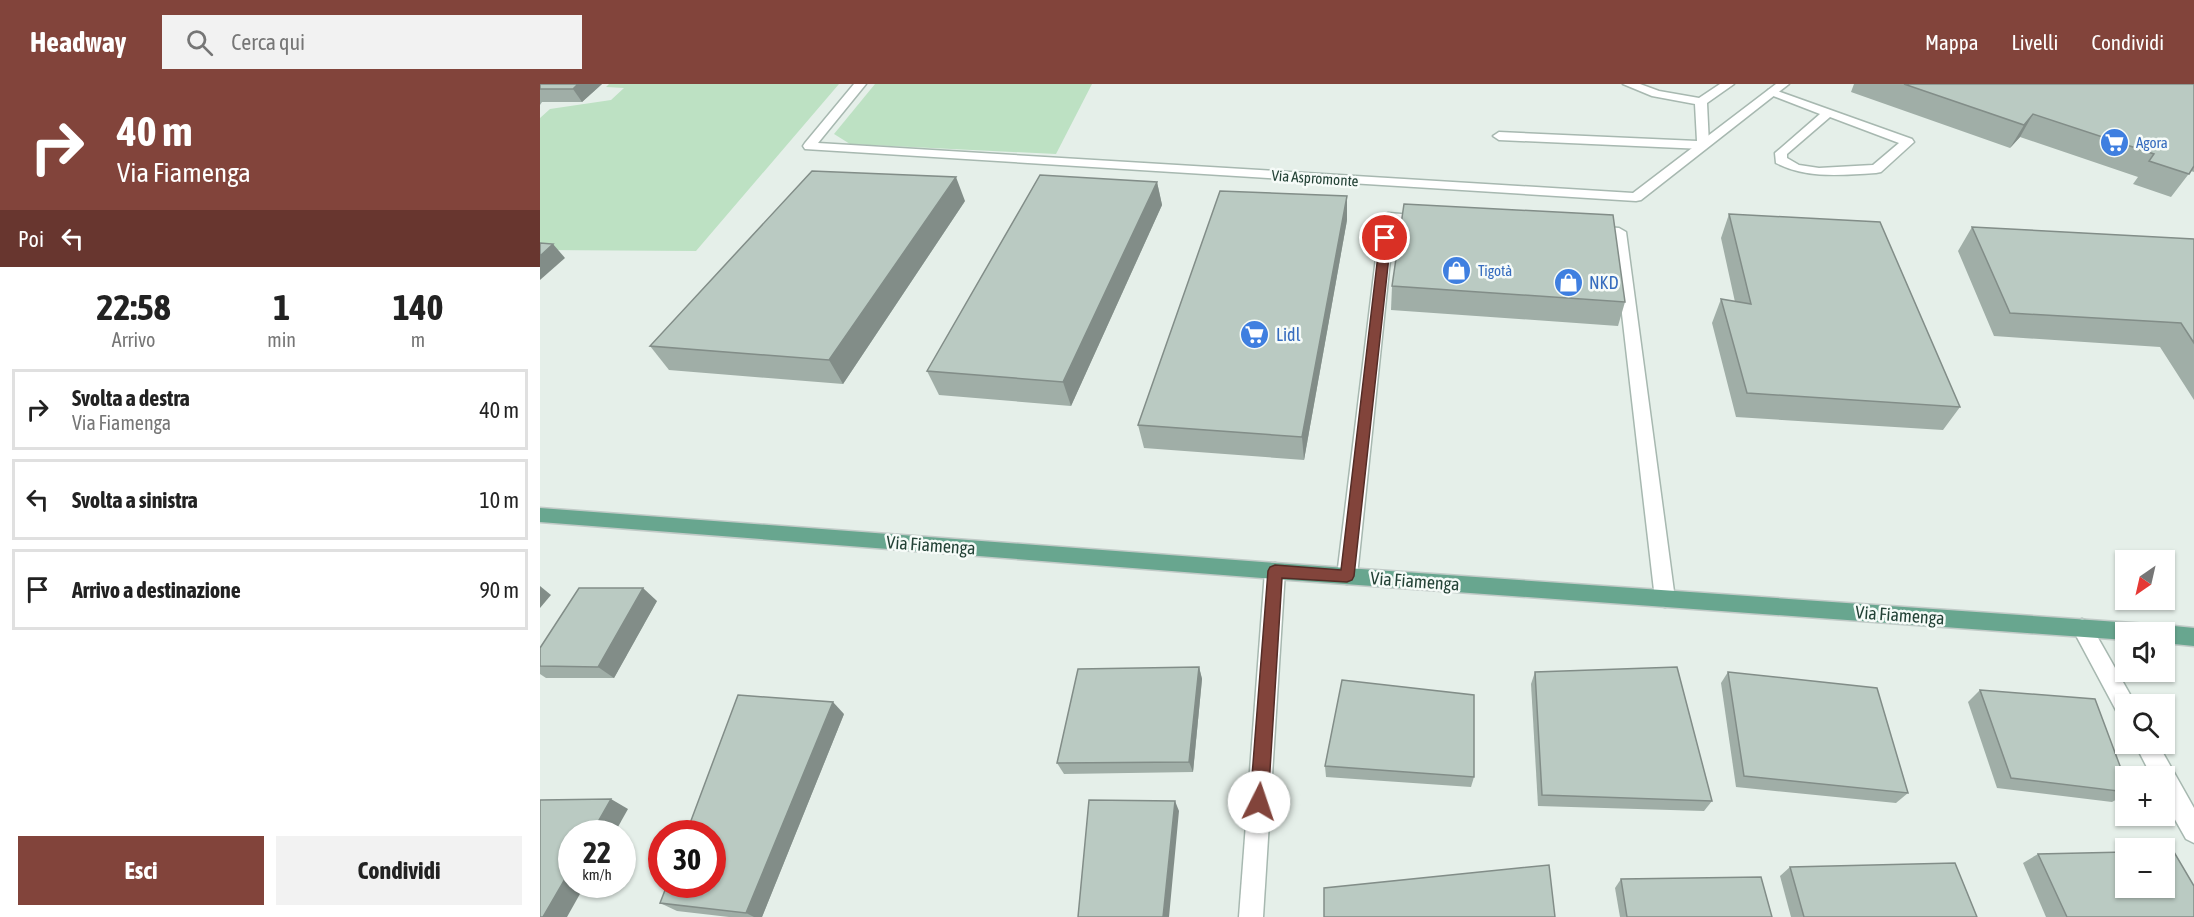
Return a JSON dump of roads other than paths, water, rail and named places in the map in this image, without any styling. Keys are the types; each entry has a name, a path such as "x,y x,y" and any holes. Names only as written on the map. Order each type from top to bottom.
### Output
{"main road":[{"name":"Via Fiamenga","path":"540,515 1275,571 2115,631"},
{"path":"2175,635 2194,637"}],"street":[{"name":"Via Aspromonte","path":"860,84 809,146 1635,197 1778,88"},
{"path":"1629,84 1656,94 1701,102 1728,84"},
{"path":"1778,88 1828,113 1908,142 1876,169 1819,172 1796,168 1780,160 1781,153 1828,113"},
{"path":"1499,136 1703,145 1701,102"},
{"path":"1347,576 1388,217 1446,221"},
{"path":"1573,229 1619,232 1665,599"},
{"path":"1251,917 1275,571"},
{"path":"2082,628 2119,694"},
{"path":"2175,797 2194,831"}],"place":[{"name":"Agora","path":"2115,142"},
{"name":"Tigotà","path":"1457,270"},
{"name":"NKD","path":"1568,282"},
{"name":"Lidl","path":"1255,334"}]}
